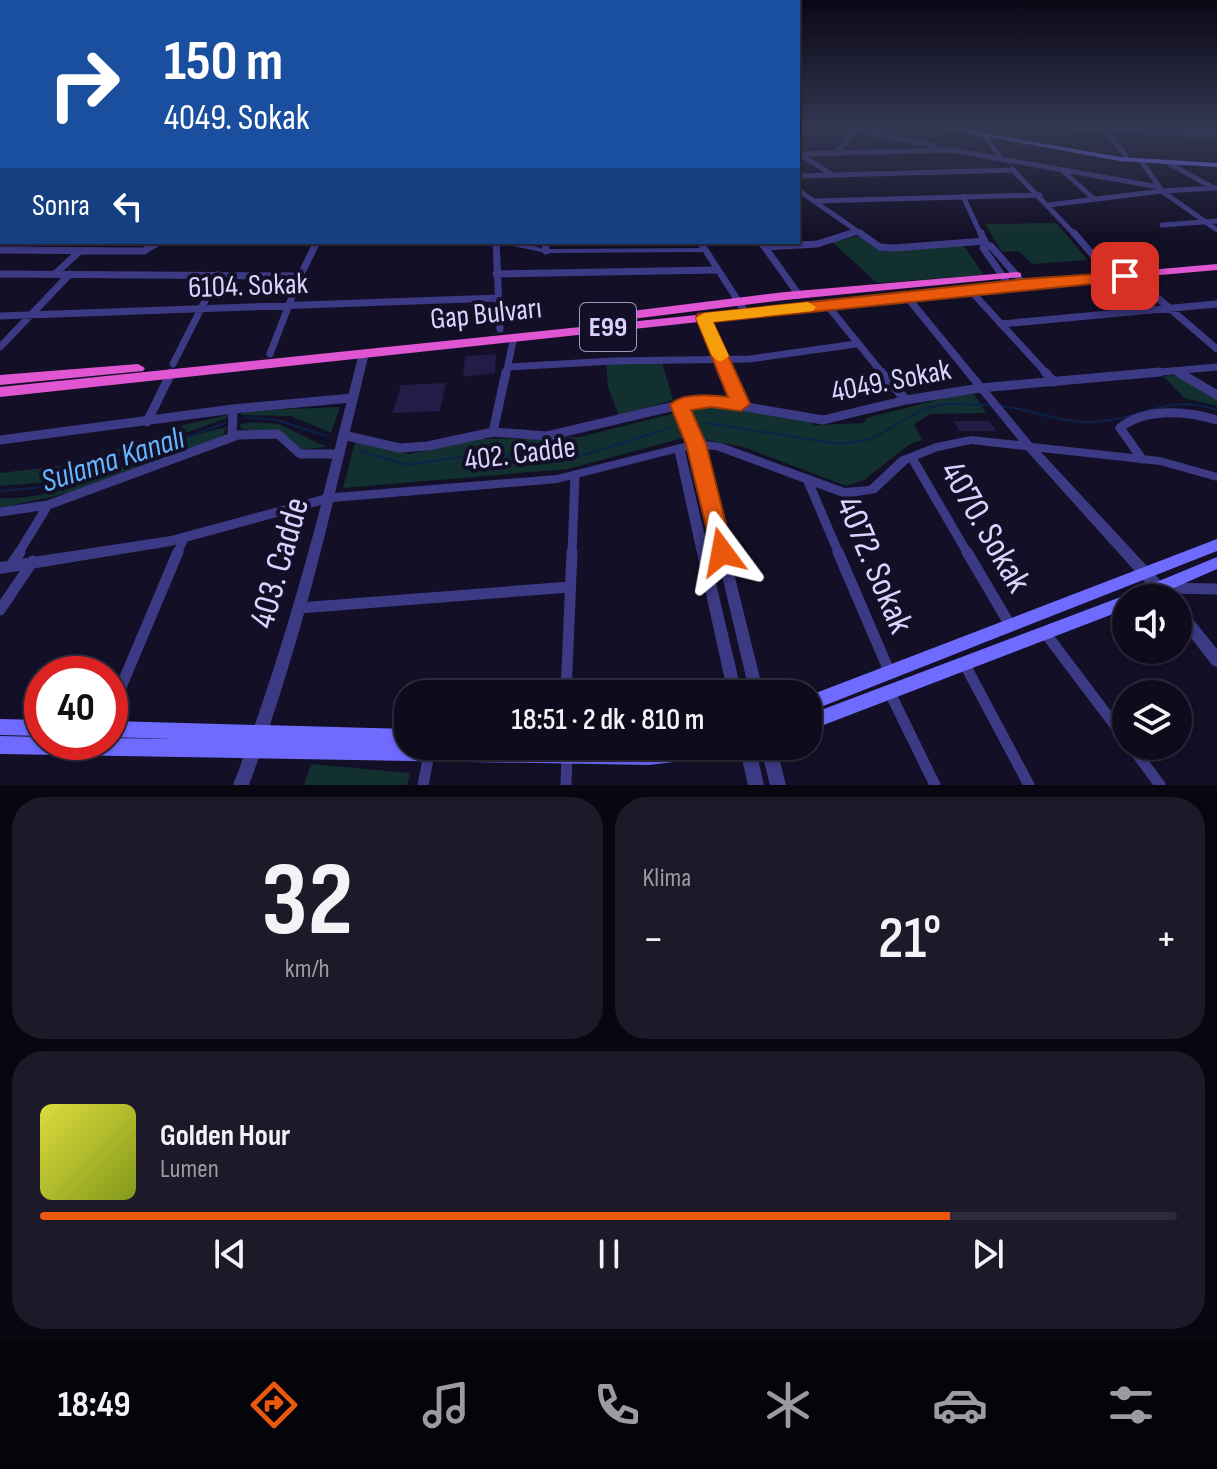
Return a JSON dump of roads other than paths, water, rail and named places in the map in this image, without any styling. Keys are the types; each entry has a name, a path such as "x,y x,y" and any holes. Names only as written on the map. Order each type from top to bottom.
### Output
{"highway":[{"name":"Gap Bulvarı","path":"0,392 270,354 500,329 907,297 1104,268 1217,259"},
{"name":"Gap Bulvarı","path":"0,380 364,353 704,318 799,295 1012,280 1132,276 1217,267"}],"main road":[{"path":"1165,164 1187,164"},
{"path":"822,699 1217,545"},
{"path":"1180,584 1217,563"},
{"path":"822,717 1112,608"},
{"path":"0,727 24,728"},
{"path":"128,731 394,752"},
{"path":"0,745 394,738"}],"street":[{"path":"814,164 832,175"},
{"path":"1007,164 1040,195 1104,268"},
{"path":"1031,164 1160,189"},
{"path":"1143,164 1160,189 1217,230"},
{"path":"1170,164 1217,188"},
{"path":"800,176 1014,170"},
{"path":"1061,170 1094,199"},
{"path":"1048,205 1160,189 1217,188"},
{"path":"800,191 880,247 985,243 991,246 1012,280"},
{"path":"814,201 1040,195"},
{"path":"963,196 985,243 983,248 1012,280"},
{"path":"1162,225 1217,221"},
{"path":"763,245 817,244 858,232"},
{"path":"38,251 46,244"},
{"path":"0,250 144,251 156,244"},
{"path":"270,354 287,307 316,244"},
{"path":"496,244 500,329"},
{"path":"526,244 703,246 742,308"},
{"path":"763,245 799,295"},
{"path":"55,274 80,251"},
{"path":"496,274 717,270"},
{"path":"0,274 300,276"},
{"path":"0,347 70,274"},
{"path":"147,422 198,310 218,275"},
{"path":"1132,276 1217,349"},
{"path":"970,290 1054,382"},
{"path":"907,297 1027,444 1156,584"},
{"name":"6104. Sokak","path":"0,316 498,298"},
{"path":"1001,324 1217,304"},
{"path":"827,305 856,344 906,400"},
{"path":"704,318 741,404"},
{"path":"493,432 514,337"},
{"path":"509,367 607,361 722,360 856,344"},
{"name":"403. Cadde","path":"241,785 258,743 299,608 364,353"},
{"name":"4049. Sokak","path":"343,435 400,448 428,446 493,432 547,436 679,405 711,401 823,420 906,400 980,388 1217,367"},
{"path":"1176,371 1217,395"},
{"path":"0,440 233,409 352,398"},
{"path":"679,405 696,444 754,680"},
{"path":"232,437 233,409"},
{"path":"1142,459 1120,428 1133,417 1198,414 1217,420"},
{"path":"0,512 48,505 232,437 278,434 300,454 340,454"},
{"name":"402. Cadde","path":"6,566 184,538 329,498 526,483 575,475 696,444 717,446 845,493 858,494 872,490 904,460 936,447 971,440 1142,459 1217,477"},
{"path":"679,448 732,680"},
{"name":"4070. Sokak","path":"912,458 1010,625"},
{"path":"567,680 575,475"},
{"name":"4072. Sokak","path":"807,479 890,673"},
{"path":"6,566 48,505"},
{"path":"128,670 184,538"},
{"path":"0,610 34,561"},
{"path":"299,608 570,587"},
{"path":"1192,591 1217,589"},
{"path":"1192,629 1217,660"},
{"path":"1046,634 1112,721"},
{"path":"964,663 1029,785"},
{"path":"889,691 935,785"},
{"path":"423,785 428,760"},
{"path":"566,785 567,760"},
{"path":"750,760 756,785"},
{"path":"772,760 778,785"},
{"path":"1141,760 1160,785"}],"waterway":[{"name":"Sulama Kanalı","path":"706,423 840,444 872,439 923,409 946,404 993,405"},
{"name":"Sulama Kanalı","path":"999,406 1090,422 1183,404 1217,410"},
{"name":"Sulama Kanalı","path":"245,417 277,420 326,436"},
{"name":"Sulama Kanalı","path":"0,491 54,486 225,423"},
{"name":"Sulama Kanalı","path":"359,451 408,465 491,452 541,461 574,458 670,428"}]}
